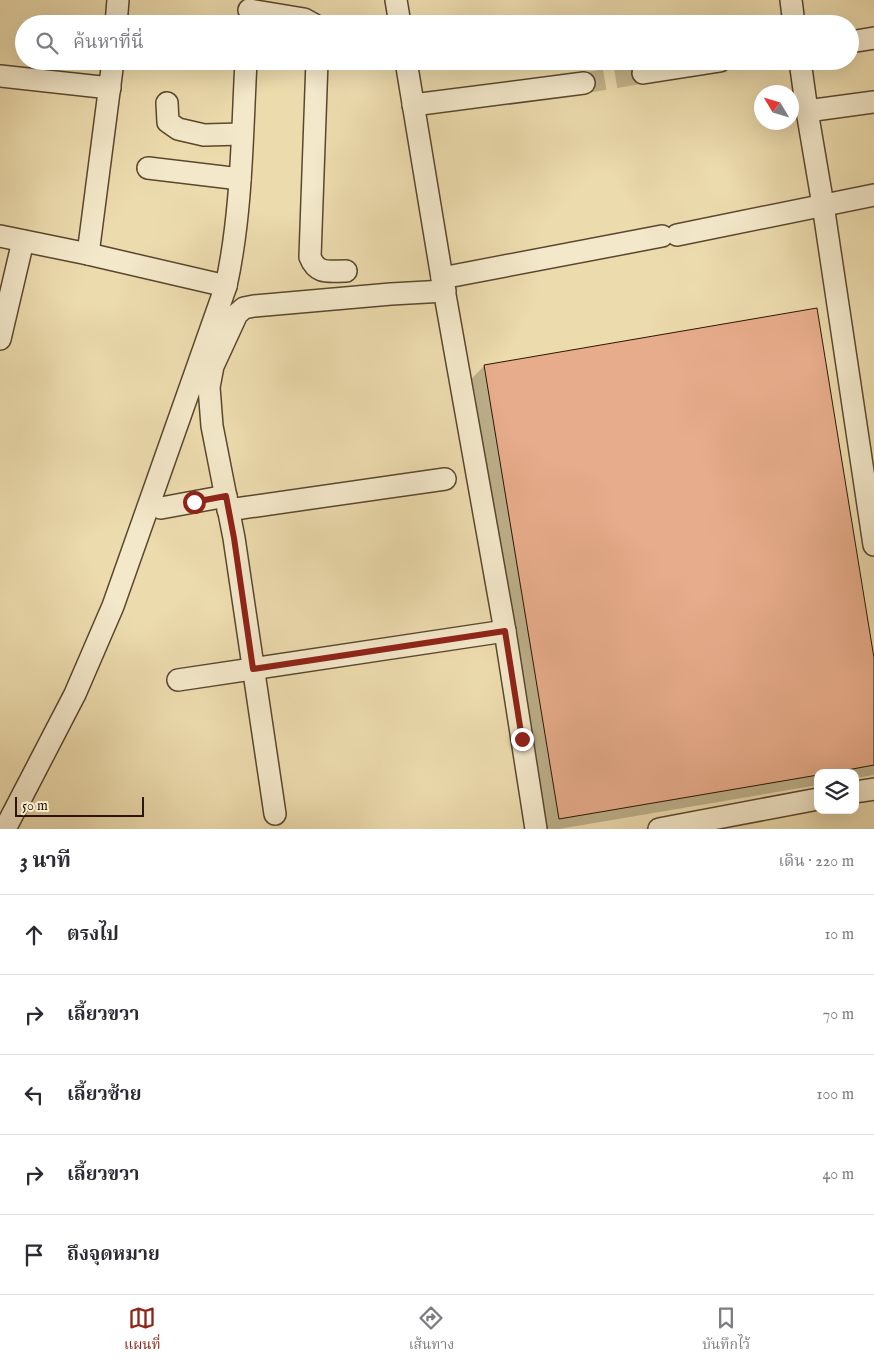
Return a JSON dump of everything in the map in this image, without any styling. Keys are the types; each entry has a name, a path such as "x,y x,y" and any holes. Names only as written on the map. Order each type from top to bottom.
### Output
{"street":[{"path":"117,15 118,0"},
{"path":"396,0 398,15"},
{"path":"791,0 793,15"},
{"path":"248,11 276,15"},
{"path":"859,40 874,38"},
{"path":"88,254 112,70"},
{"path":"5,829 75,694 113,606 226,286 233,255 240,179 246,70"},
{"path":"317,70 310,257 314,267 320,270 346,271"},
{"path":"407,70 505,631 536,829"},
{"path":"643,73 662,70"},
{"path":"801,70 874,545"},
{"path":"0,76 110,88"},
{"path":"413,105 584,83"},
{"path":"806,111 874,102"},
{"path":"167,103 168,122 178,130 204,135 242,134"},
{"path":"148,168 240,179"},
{"path":"275,814 234,538 212,426 208,387 213,366 237,314 244,308 254,306 444,284 670,235 874,196"},
{"path":"0,236 226,286"},
{"path":"0,339 22,241"},
{"path":"162,508 227,503 445,479"},
{"path":"178,680 505,631"},
{"path":"859,791 874,789"},
{"path":"659,829 814,800"}],"building":[{"path":"817,308 874,658 874,765 852,769 814,769 814,776 559,819 484,365"}],"tunnel":[{"path":"584,83 643,73"}],"route":[{"path":"194,502 226,496 253,669 505,631 522,739"}]}
